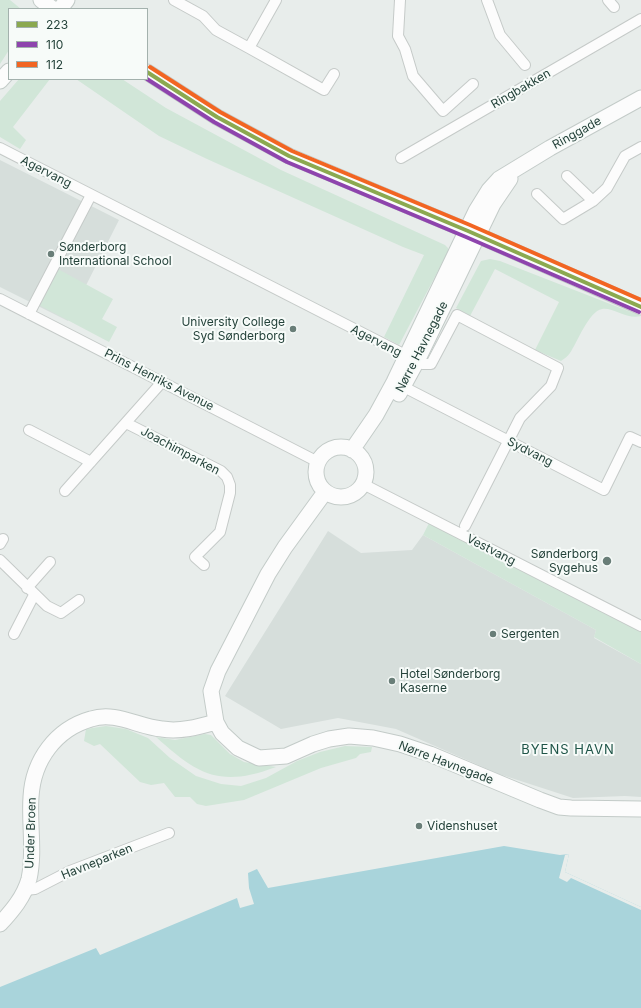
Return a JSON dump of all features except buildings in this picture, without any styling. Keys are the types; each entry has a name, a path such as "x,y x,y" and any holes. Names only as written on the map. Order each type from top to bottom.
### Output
{"street":[{"path":"41,0 52,8"},
{"path":"61,8 67,0"},
{"path":"174,0 203,16 216,30 324,90 334,74"},
{"path":"249,48 276,0"},
{"path":"400,0 398,36 405,49 413,76 443,111 473,84"},
{"path":"488,0 500,35 525,66"},
{"name":"Ringbakken","path":"401,158 641,20"},
{"path":"0,81 8,72"},
{"path":"148,73 217,117 289,156 473,233 641,307"},
{"name":"Ringgade","path":"473,233 476,211 499,179 550,148 641,98"},
{"name":"Agervang","path":"0,148 422,364 431,364 457,315 558,368 551,386 520,418 465,526"},
{"path":"537,194 563,219 593,201 607,188 625,156 641,148"},
{"path":"567,176 593,201"},
{"path":"29,314 91,195"},
{"name":"Nørre Havnegade","path":"355,452 376,416 398,385 473,233"},
{"name":"Prins Henriks Avenue","path":"0,299 318,462"},
{"name":"Joachimparken","path":"65,491 162,382"},
{"name":"Sydvang","path":"398,385 604,490 630,437 641,442"},
{"name":"Joachimparken","path":"126,423 221,471 227,478 230,485 230,493 220,532 196,557 204,565"},
{"path":"29,430 91,462"},
{"path":"336,448 344,448 355,452 363,460 365,468 363,484 359,490 346,497 339,498 325,492 319,486 315,470 322,455 329,450 336,448"},
{"name":"Vestvang","path":"363,484 641,626"},
{"name":"Nørre Havnegade","path":"325,492 268,574 218,670 211,691 216,722 222,733 238,748 259,758 286,756 313,744 329,739 349,736 373,738 400,744 430,754 559,807 582,809 641,809"},
{"path":"0,560 30,592 47,606 60,613 79,600"},
{"path":"14,634 30,592 50,562"},
{"name":"Under Broen","path":"0,924 17,905 29,879 31,796 35,775 40,761 49,746 62,733 76,724 93,718 106,717 127,720 162,730 188,728 216,722"},
{"name":"Havneparken","path":"25,890 35,889 74,869 169,832"}],"shaded area":[{"name":"Sønderborg International School","path":"0,160 119,220 68,321 0,287"},
{"path":"328,531 361,553 412,550 423,535 596,630 594,638 641,664 641,797 625,796 573,798 499,774 396,729 338,718 281,729 225,696"}],"green space":[{"path":"0,0 10,0 20,8 8,8 8,52 0,64"},
{"path":"18,80 49,80 13,127 26,140 20,149 0,137 0,101"},
{"path":"77,80 124,80 166,108 281,170 445,245 448,248 448,252 399,345 384,337 424,255 207,159 159,136"},
{"path":"490,259 500,261 641,316 636,317 625,315 606,309 597,311 588,321 570,353 561,361 535,350 559,302 495,269 470,316 456,308 481,261"},
{"path":"58,269 113,299 102,319 117,327 109,342 39,305"},
{"path":"429,523 641,632 641,664 594,637 596,630 423,535"},
{"path":"106,726 126,729 148,738 170,758 196,776 221,784 241,786 266,778 297,761 320,752 345,746 372,747 371,752 360,754 356,758 321,768 244,800 206,806 197,804 190,797 175,797 164,783 151,785 140,782 100,744 94,746 84,741 86,729"},
{"path":"205,734 211,735 230,754 244,762 276,767 240,777 224,777 211,774 198,769 185,761 156,737 175,740"}],"water":[{"path":"504,846 560,855 569,854 565,872 641,907 641,1008 0,1008 0,987 96,948 100,955 237,898 240,908 254,904 249,888 248,873 257,869 268,888"}],"pier":[{"path":"569,854 565,872 641,907 641,910 571,878 567,882 559,878 565,855"}],"transit line":[{"name":"112","path":"150,67 220,112 292,151 470,225 641,300"},
{"name":"223","path":"148,73 217,117 289,156 468,231 641,307"},
{"name":"110","path":"148,80 214,122 287,162 639,312"}],"place":[{"name":"Sønderborg International School","path":"51,254"},
{"name":"University College Syd Sønderborg","path":"293,329"},
{"name":"Sønderborg Sygehus","path":"607,561"},
{"name":"Sergenten","path":"493,634"},
{"name":"Hotel Sønderborg Kaserne","path":"392,681"},
{"name":"Videnshuset","path":"419,826"}],"district":[{"name":"BYENS HAVN","path":"568,750"}]}
